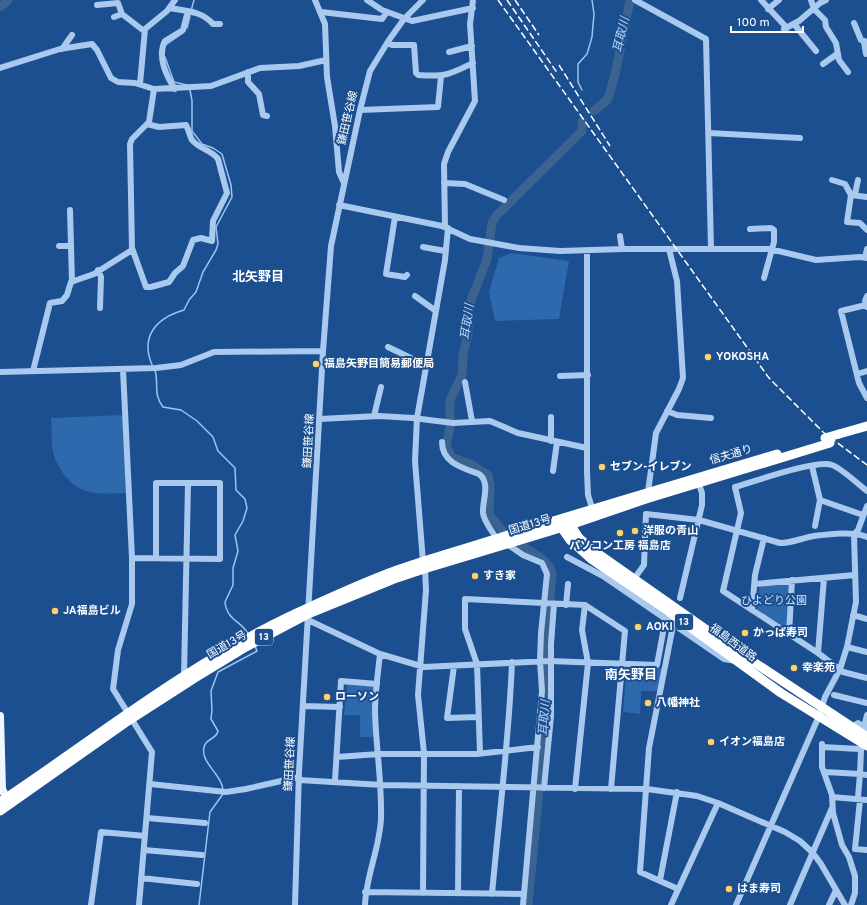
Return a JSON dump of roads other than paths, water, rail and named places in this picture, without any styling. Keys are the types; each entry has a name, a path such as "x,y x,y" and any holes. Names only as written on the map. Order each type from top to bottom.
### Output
{"highway":[{"name":"信夫通り","path":"558,524 646,499 698,481 827,441 867,426"},
{"name":"信夫通り","path":"842,436 867,432"},
{"name":"信夫通り","path":"568,521 592,508 648,492 698,481"},
{"name":"福島西道路","path":"568,521 579,538 597,553 820,712 864,746"},
{"name":"国道13号","path":"424,565 507,544 558,524"},
{"name":"国道13号","path":"0,811 5,801 184,675 239,642 394,579 424,565 496,539 558,524"},
{"name":"福島西道路","path":"558,524 606,573 672,614 781,693 851,727 864,746"},
{"name":"国道13号","path":"129,715 246,647 308,614"}],"main road":[{"path":"0,716 2,789 5,801"}],"street":[{"path":"140,84 144,31 170,8 175,0"},
{"path":"315,0 325,24 326,60 335,126 339,172 344,183"},
{"path":"367,0 387,12 412,21 473,8"},
{"name":"鎌田笹谷線","path":"295,905 299,779 308,614 323,351 331,252 339,205 370,72 387,43 404,19 423,0"},
{"path":"423,893 424,754 419,710 420,667 426,590 415,461 417,418 445,251 446,228 444,164 448,152 475,101 470,24 474,0"},
{"path":"635,0 706,39 711,249"},
{"path":"762,0 785,28 794,24 826,0"},
{"path":"768,9 779,0"},
{"path":"811,0 814,9 825,20 826,26 836,43 837,54 841,65 848,72"},
{"path":"97,5 118,1 122,14 144,31"},
{"path":"170,8 207,17 213,24 220,24"},
{"path":"175,89 170,82 162,58 162,49 166,40 183,30 190,12"},
{"path":"321,12 382,19 387,12"},
{"path":"114,17 122,14"},
{"path":"854,23 861,40 866,42 866,54"},
{"path":"794,24 816,51"},
{"path":"62,49 72,35"},
{"path":"387,43 392,45 414,45 416,73 418,75 441,76 451,74 473,63"},
{"path":"0,68 62,49 85,44 94,45 111,78 118,82 140,84 154,89 175,89 210,86 248,72 267,67 299,66 326,60"},
{"path":"449,52 472,46"},
{"path":"823,64 837,54"},
{"path":"248,72 248,82 259,94 263,115 267,116"},
{"path":"360,110 438,107 441,76"},
{"path":"147,124 160,127 186,125 189,135 194,143 215,155 218,159 227,193 212,221 212,241 202,238 193,240 183,266 175,273 169,282 151,287 146,287 132,248 130,144 132,139 147,124 151,112 154,89"},
{"path":"709,134 800,138"},
{"path":"832,180 845,184 853,195 867,198"},
{"path":"858,180 847,222 860,223 867,230"},
{"path":"444,183 465,184 504,200"},
{"path":"339,205 446,228 482,242 519,248 560,251 623,249 772,249 816,260 866,258 867,249"},
{"path":"33,371 48,305 50,303 62,301 72,282 70,210"},
{"path":"395,217 386,274 405,277 407,275"},
{"path":"750,229 772,228 774,230 772,249 764,278"},
{"path":"620,236 623,249"},
{"path":"59,246 71,246"},
{"path":"423,247 445,251"},
{"path":"72,282 98,270 132,248"},
{"path":"587,250 587,448 588,495 592,508"},
{"path":"648,492 656,433 679,389 684,372 677,281 669,250"},
{"path":"98,270 101,277 100,308"},
{"path":"415,296 436,311"},
{"path":"867,296 867,306 841,311 860,386 867,398"},
{"path":"388,347 419,362 426,363"},
{"path":"0,372 154,368 181,365 214,352 323,351"},
{"path":"123,369 132,558 132,604 118,650 113,689 152,752 139,905"},
{"path":"857,374 867,371"},
{"path":"560,376 588,375"},
{"path":"465,382 472,421"},
{"path":"374,416 381,387"},
{"path":"667,412 677,415 711,418"},
{"path":"320,419 374,416 417,418 449,423 490,421 518,433 587,448"},
{"path":"551,417 554,441 553,471"},
{"path":"442,442 443,451 448,459 479,474 483,478 485,486 483,515 496,539"},
{"path":"867,490 832,464 793,470 735,487 742,512 723,591 818,653 843,672 867,678"},
{"path":"812,466 820,500 815,526"},
{"path":"680,598 699,520 702,497 698,481"},
{"path":"132,558 220,559 220,484 156,483 156,558"},
{"path":"184,675 188,484"},
{"path":"820,500 864,516"},
{"path":"736,905 840,669 847,647 856,602 854,534 858,530 867,506"},
{"path":"634,578 644,565 647,511 699,520 786,543 814,536 854,534 867,537"},
{"path":"752,610 755,584 764,538"},
{"path":"507,544 523,555 539,561 545,566 549,604 551,716 539,788 523,905"},
{"path":"567,557 606,573 667,622 724,659 738,661"},
{"path":"755,584 855,575"},
{"path":"818,653 824,578"},
{"path":"788,634 792,580"},
{"path":"566,605 568,584"},
{"path":"480,754 477,664 465,630 465,598 585,605 625,631 611,789"},
{"path":"539,788 538,747 542,691 541,661 549,604"},
{"path":"575,789 588,663 582,630 585,605"},
{"path":"308,614 380,654 420,667 541,661 657,665 664,628 672,614"},
{"path":"853,615 867,619"},
{"path":"124,628 132,631"},
{"path":"672,632 649,748 640,872 678,889"},
{"path":"847,647 867,652"},
{"path":"365,905 365,892 380,836 382,785 375,712 380,654"},
{"path":"492,894 501,787 509,726 512,662"},
{"path":"454,666 447,718 478,717"},
{"path":"335,781 341,681 377,684"},
{"path":"834,695 867,703"},
{"path":"303,706 340,708"},
{"path":"851,727 858,723 865,728 867,716"},
{"path":"851,905 856,889 855,876 846,851 842,845 832,807 832,797 822,767 822,745 864,746 860,774 858,797 860,800 855,849"},
{"path":"337,757 379,754 480,754 538,747"},
{"path":"824,772 867,775"},
{"path":"150,784 223,792 242,790 299,779 382,785 647,789 677,792 718,803 800,841 813,853 845,905"},
{"path":"458,893 459,786"},
{"path":"660,880 677,792"},
{"path":"832,797 867,800"},
{"path":"671,905 718,803"},
{"path":"790,905 832,807"},
{"path":"147,818 204,823"},
{"path":"91,905 101,832 145,836"},
{"path":"846,851 855,849 867,850"},
{"path":"144,850 202,855"},
{"path":"141,878 197,884"},
{"path":"829,905 836,890"},
{"path":"365,892 524,894"}],"waterway":[{"path":"0,7 8,0"},
{"path":"191,11 194,0"},
{"path":"582,90 578,82 578,64 587,54 592,37 594,14 592,0"},
{"name":"耳取川","path":"594,111 608,99 615,75 630,0"},
{"path":"187,28 190,16"},
{"path":"167,44 183,33"},
{"path":"165,57 174,82 187,85"},
{"path":"153,367 149,356 149,338 153,330 165,318 184,310 189,300 196,292 203,272 218,244 216,227 232,197 231,185 222,154 213,148 202,144 192,131 192,101 190,90"},
{"name":"耳取川","path":"502,530 489,515 490,485 488,475 472,465 451,457 446,445 450,428 450,400 462,375 463,354 468,334 470,303 487,259 492,223 497,215 582,131 582,122"},
{"path":"155,370 157,394 163,407 181,410 197,421 213,437 218,451 235,468 236,490 245,499 247,508 243,521 235,535 238,551 233,568 233,585 225,602 229,613 248,634"},
{"name":"耳取川","path":"522,546 545,561 551,569 552,574 546,644 547,706 528,905"},
{"path":"223,790 222,784 205,758 204,753 205,744 215,736 218,731 211,719 211,691 218,672 257,651 255,646"},
{"path":"199,905 210,812 223,794"}],"railway":[{"path":"498,0 769,378 823,432 867,465"},
{"path":"507,0 558,74"},
{"path":"515,0 539,35"},
{"path":"559,65 610,146"}],"place":[{"name":"YOKOSHA","path":"708,357"},
{"name":"福島矢野目簡易郵便局","path":"316,364"},
{"name":"セブン-イレブン","path":"602,467"},
{"name":"洋服の青山","path":"635,531"},
{"name":"パソコン工房 福島店","path":"620,533"},
{"name":"すき家","path":"475,576"},
{"name":"JA福島ビル","path":"55,611"},
{"name":"AOKI","path":"638,627"},
{"name":"かっぱ寿司","path":"745,633"},
{"name":"幸楽苑","path":"794,668"},
{"name":"ローソン","path":"327,697"},
{"name":"八幡神社","path":"648,703"},
{"name":"イオン福島店","path":"711,742"},
{"name":"はま寿司","path":"729,889"}],"district":[{"name":"北矢野目","path":"258,278"},
{"name":"南矢野目","path":"631,676"}],"park label":[{"name":"ひよどり公園","path":"774,601"}]}
